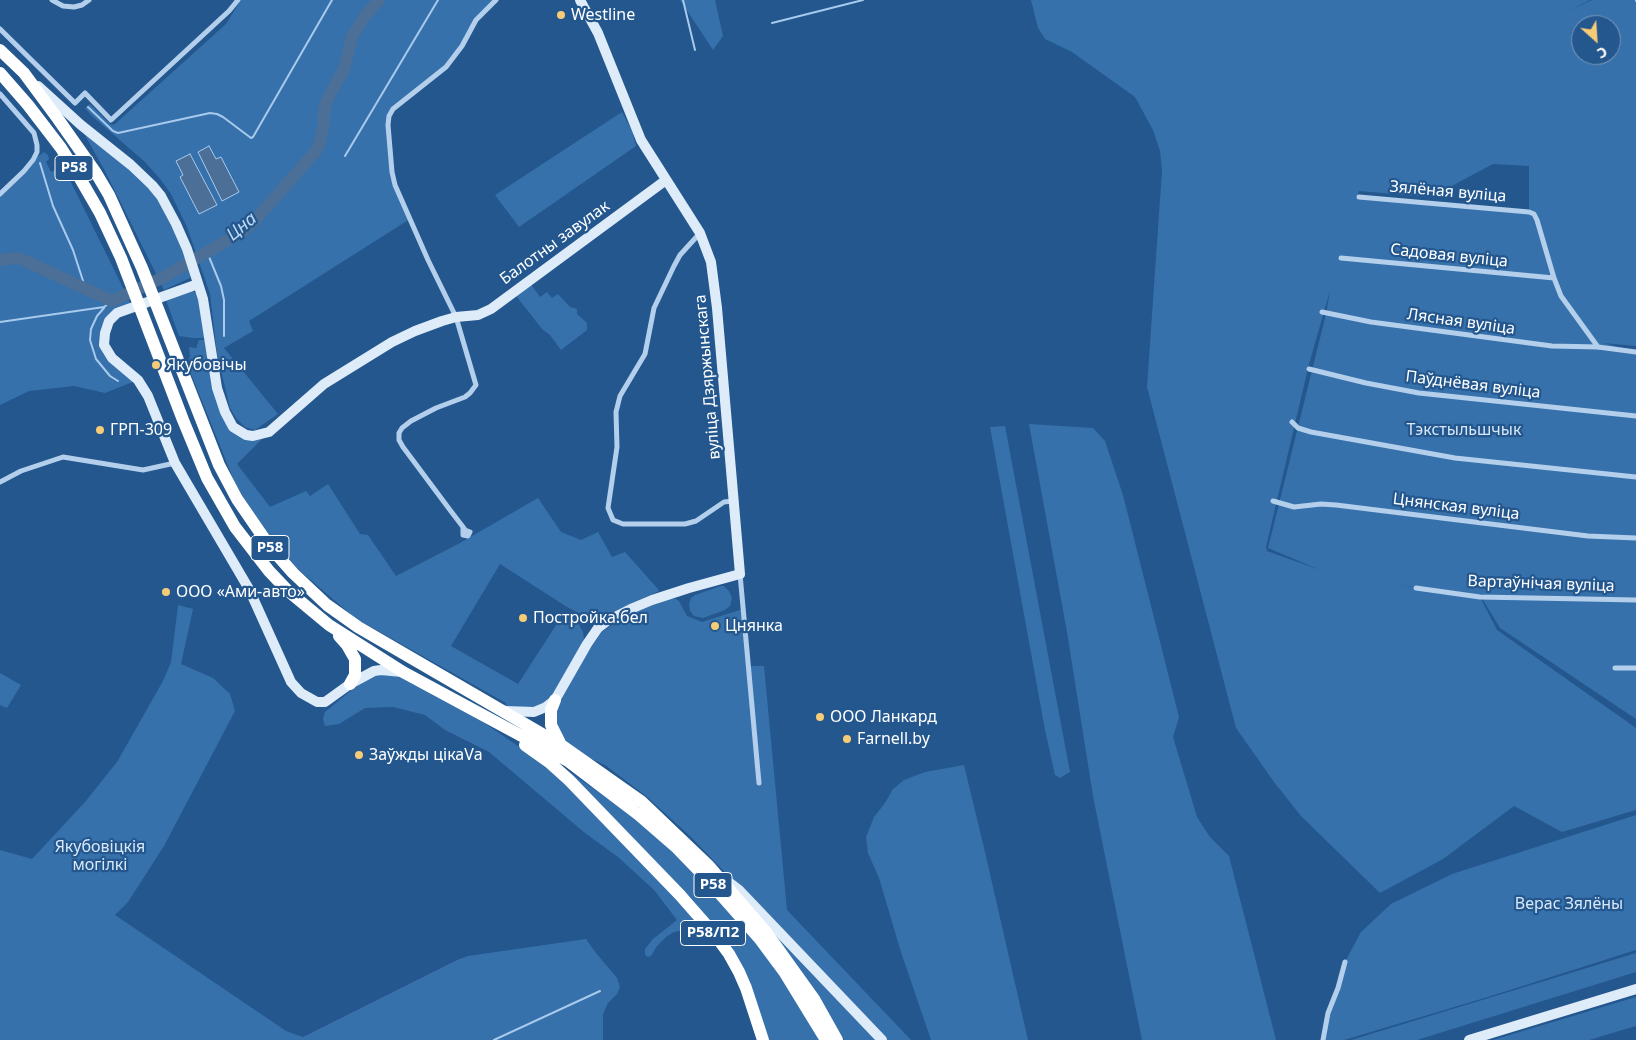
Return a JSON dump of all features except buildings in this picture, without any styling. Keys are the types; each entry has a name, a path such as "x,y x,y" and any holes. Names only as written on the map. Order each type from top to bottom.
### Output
{"highway":[{"name":"Р58","path":"0,50 24,73 96,173 109,195 142,268 219,465 237,499 270,547 293,573 328,605 358,627 561,745 642,802 708,865 776,946 814,999 837,1040"},
{"name":"Р58","path":"0,73 42,122 78,175 104,222 147,323 207,478 235,527 252,550 288,591 329,625 403,672 568,761 639,815 677,848 759,938 785,973 826,1040"},
{"path":"329,625 347,645 355,659 355,675 350,684"},
{"name":"Р58/П2","path":"451,698 550,762 680,895 729,954 746,988 763,1040"},
{"path":"555,700 551,710 551,725 561,745"}],"main road":[{"name":"вуліца Дзяржынскага","path":"580,0 598,33 641,140 700,233 711,262 714,277 740,574"},
{"name":"Балотны завулак","path":"24,73 81,125 152,184 168,208 187,250 205,309 217,388 225,412 234,427 246,435 253,436 268,432 324,384 380,349 415,331 456,317 478,315 491,309 666,180"},
{"path":"198,284 117,313 109,321 104,345 112,358 138,380 148,396 175,463 249,589 291,682 301,693 317,702 325,702 350,684 374,671 403,672"},
{"path":"505,711 534,712 546,707 555,700 587,644 598,628 607,621 657,598 740,574"},
{"path":"708,865 739,890 882,1040"},
{"path":"1469,1040 1636,989"}],"street":[{"path":"52,0 63,6 74,7 82,5 89,0"},
{"path":"0,28 75,103 85,93 111,120 230,11 238,0"},
{"path":"463,528 399,440 398,433 402,428 420,415 466,397 476,385 456,317 428,260 395,185 388,125 389,116 393,109 446,67 462,46 476,20 496,0"},
{"path":"0,94 34,134 37,152 24,171 0,194"},
{"name":"Зялёная вуліца","path":"1359,197 1529,212 1534,214 1554,278"},
{"path":"700,233 680,255 670,273 654,308 645,354 620,396 616,412 616,447 608,508 613,520 623,524 684,524 696,521 724,502 734,501"},
{"name":"Садовая вуліца","path":"1341,258 1554,278"},
{"path":"1554,278 1561,296 1598,347"},
{"name":"Лясная вуліца","path":"1322,312 1371,322 1552,346 1598,347 1636,352"},
{"name":"Паўднёвая вуліца","path":"1309,369 1366,383 1419,393 1636,416"},
{"path":"1292,422 1298,428 1311,432 1455,458 1636,477"},
{"path":"0,482 21,471 63,457 143,470 175,463"},
{"name":"Цнянская вуліца","path":"1273,502 1294,507 1321,504 1336,505 1588,536 1636,538"},
{"name":"вуліца Дзяржынскага","path":"740,574 759,783"},
{"name":"Вартаўнічая вуліца","path":"1416,588 1480,597 1636,600"},
{"path":"1615,668 1636,668"},
{"path":"1324,1040 1328,1013 1338,988 1345,962"}],"green space":[{"path":"241,0 496,0 476,20 446,67 393,109 389,116 392,172 410,219 249,321 253,331 224,348 278,414 255,430 245,427 230,408 217,354 210,294 187,227 171,194 145,162 85,108 90,104 111,125 115,124 226,24"},
{"path":"680,0 715,0 723,36 713,50"},
{"name":"Тэкстыльшчык","path":"1031,0 1590,0 1569,11 1592,0 1636,0 1636,346 1603,343 1636,351 1636,719 1500,628 1480,595 1398,585 1480,597 1497,630 1636,728 1636,810 1562,832 1514,806 1443,859 1380,893 1301,816 1274,782 1236,728 1147,387 1162,171 1160,151 1153,130 1135,97 1072,52 1045,39 1038,28","holes":["1493,164 1529,166 1529,212 1358,195 1359,191 1431,197","1330,291 1326,314 1268,548 1320,570 1267,551 1266,547 1309,364"]},
{"path":"622,112 632,131 636,146 519,227 495,195"},
{"path":"82,130 144,181 157,199 175,233 190,272 190,278 164,290 105,171"},
{"path":"44,152 48,155 49,159 46,162 51,172 63,166 128,298 131,307 117,313 104,345 138,380 105,393 74,386 29,391 0,405 0,194 33,160"},
{"path":"530,283 540,297 547,292 552,298 558,294 570,307 577,309 577,314 587,323 587,330 561,350 517,297 517,293"},
{"path":"191,290 200,298 206,338 179,336 166,300"},
{"path":"209,339 220,398 240,431 269,432 237,464 270,507 306,491 310,496 328,484 360,534 368,535 396,576 460,543 538,498 561,532 581,540 598,532 612,557 625,552 657,588 659,591 604,616 595,618 585,616 567,607 500,564 451,646 518,684 560,619 578,623 583,632 584,639 557,696 601,633 622,617 670,598 679,601 687,616 702,622 743,609 747,666 764,666 787,910 911,1040 886,1040 690,836 646,796 605,765 561,745 546,707 505,711 506,703 355,618 292,564 265,534 235,483 187,364 190,356 189,347 196,348 199,340"},
{"path":"1029,424 1093,428 1105,441 1123,495 1179,717 1173,737 1197,817 1210,837 1229,856 1276,1040 1142,1040 1093,796 1067,632"},
{"path":"1005,426 1070,772 1060,778 1055,775 1045,730 990,427"},
{"path":"724,586 729,591 732,598 730,606 725,610 703,618 694,616 690,611 689,604 691,598"},
{"name":"Якубовіцкія могілкі","path":"178,605 193,609 181,664 213,678 230,694 235,711 164,846 128,902 115,915 286,1031 303,1037 468,956 586,939 617,978 620,987 617,994 608,1003 603,1014 603,1040 0,1040 0,850 32,859 85,802 117,762 163,681 171,662"},
{"path":"0,673 21,685 7,708 0,705"},
{"path":"374,674 398,674 476,717 538,760 568,786 693,915 692,925 666,937 651,956 647,957 645,949 653,939 677,920 654,890 618,857 585,833 489,752 445,730 425,715 393,707 365,708 339,724 325,726 323,719 325,712"},
{"path":"964,765 1028,1040 931,1040 900,949 879,878 868,853 866,837 874,817 893,789 904,780 925,772"},
{"path":"562,767 618,805 669,846 764,951 820,1040 768,1040 750,981 730,946 693,900"},
{"name":"Верас Зялёны","path":"1636,815 1636,950 1344,1040 1324,1040 1328,1013 1345,962 1361,932 1391,904 1452,874"},
{"path":"771,930 877,1040 844,1040 809,982"},
{"path":"1636,953 1636,972 1417,1040 1351,1040"},
{"path":"1636,997 1636,1026 1589,1040 1493,1040"}],"shaded area":[{"path":"209,146 216,159 221,157 239,192 222,201 198,152"},
{"path":"190,154 217,205 199,214 180,177 183,175 176,161"}],"waterway":[{"path":"88,107 113,131 118,133 210,113 223,117 251,138 332,0"},
{"name":"Цна","path":"0,260 19,258 112,301 164,277 242,232 257,218 316,151 324,124 324,110 327,100 344,69 352,37 364,17 379,0"},
{"path":"345,156 438,0"},
{"path":"683,0 695,50"},
{"path":"772,23 863,0"},
{"path":"40,163 53,206 73,250 86,290"},
{"path":"207,252 221,286 224,300 224,336"},
{"path":"0,322 104,307 112,301"},
{"path":"104,308 97,316 91,329 90,340 96,359 110,376 118,381"},
{"path":"494,1040 600,991"}],"place":[{"name":"Westline","path":"561,15"},
{"name":"Якубовічы","path":"156,365"},
{"name":"ГРП-309","path":"100,430"},
{"name":"ООО «Ами-авто»","path":"166,592"},
{"name":"Постройка.бел","path":"523,618"},
{"name":"Цнянка","path":"715,626"},
{"name":"ООО Ланкард","path":"820,717"},
{"name":"Farnell.by","path":"847,739"},
{"name":"Заўжды цікаVа","path":"359,755"}]}
